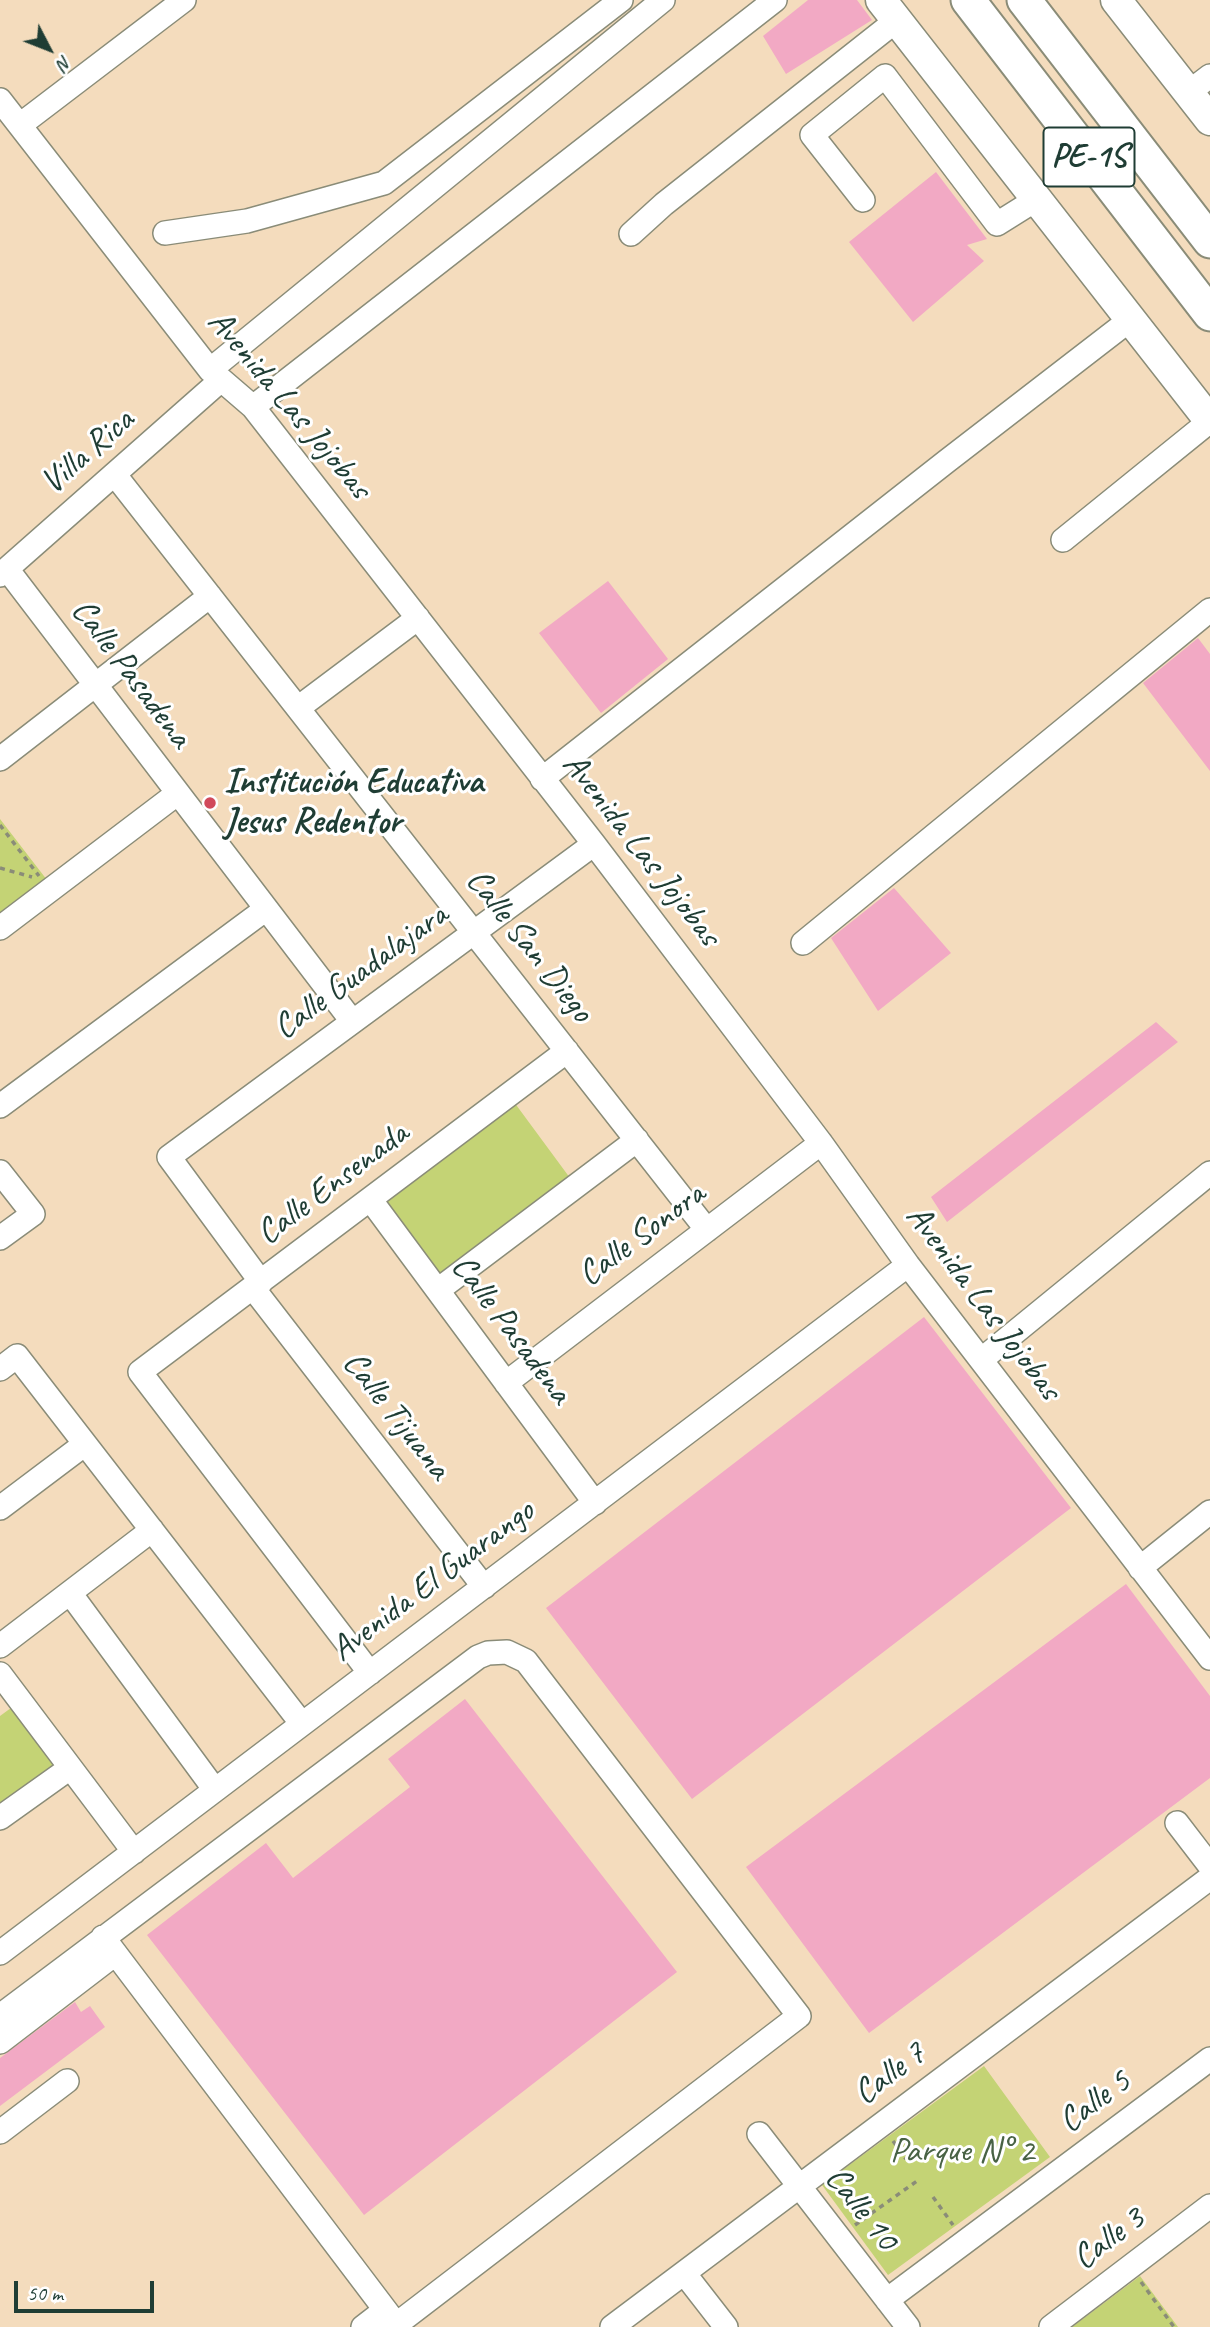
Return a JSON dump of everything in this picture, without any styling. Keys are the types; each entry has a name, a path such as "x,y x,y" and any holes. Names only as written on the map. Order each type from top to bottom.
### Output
{"highway":[{"name":"PE-1S","path":"968,0 1210,314"},
{"name":"PE-1S","path":"1024,0 1210,241"}],"main road":[{"path":"1116,0 1200,84 1210,120"},
{"path":"889,10 1210,421"}],"street":[{"path":"20,125 184,0"},
{"path":"164,233 247,220 384,183 621,0"},
{"name":"Villa Rica","path":"4,572 115,475 216,375 663,0"},
{"path":"253,407 775,0"},
{"path":"631,234 889,10"},
{"path":"863,201 812,135 885,76 997,224 1037,199"},
{"name":"Avenida Las Jojobas","path":"0,100 216,375 253,407 594,844 821,1143 908,1265 1210,1658"},
{"path":"542,779 1131,318"},
{"path":"1063,540 1210,421"},
{"name":"Calle San Diego","path":"115,475 708,1230"},
{"name":"Calle Pasadena","path":"4,572 96,685 352,1021"},
{"path":"0,759 210,596"},
{"path":"803,943 1210,610"},
{"path":"298,708 418,618"},
{"path":"0,928 178,793"},
{"name":"Calle Guadalajara","path":"169,1157 594,844"},
{"path":"0,1106 266,909"},
{"name":"Calle Ensenada","path":"370,1673 140,1372 567,1051"},
{"path":"438,1290 637,1140"},
{"name":"Calle Sonora","path":"506,1383 821,1143"},
{"name":"Calle Tijuana","path":"169,1157 257,1285 484,1587"},
{"path":"0,1172 33,1214 0,1238"},
{"path":"981,1360 1210,1173"},
{"name":"Calle Pasadena","path":"370,1199 595,1503"},
{"name":"Avenida El Guarango","path":"0,1953 908,1265"},
{"path":"0,1369 17,1356 302,1724"},
{"path":"0,1508 85,1444"},
{"path":"1140,1567 1210,1512"},
{"path":"0,1646 152,1530"},
{"path":"70,1593 215,1790"},
{"path":"0,2042 109,1946 478,1657 488,1653 507,1652 526,1661 799,2016 392,2321 363,2327"},
{"path":"0,1674 7,1699 70,1768 134,1852"},
{"path":"0,1818 70,1768"},
{"path":"1177,1823 1210,1866"},
{"name":"Calle 7","path":"612,2327 1210,1878"},
{"path":"0,2017 109,1946"},
{"path":"109,1946 392,2321"},
{"name":"Calle 5","path":"887,2300 1210,2059"},
{"path":"0,2132 67,2081"},
{"name":"Calle 10","path":"759,2134 908,2327"},
{"name":"Calle 3","path":"1051,2327 1210,2206"},
{"path":"684,2273 726,2327"}],"path":[{"path":"0,825 42,879 0,868"},
{"path":"890,2138 906,2159"},
{"path":"855,2225 917,2180"},
{"path":"933,2197 953,2225"},
{"path":"1139,2279 1174,2327"}],"green space":[{"path":"0,819 47,880 0,916"},
{"path":"514,1102 570,1178 439,1275 383,1199"},
{"path":"15,1705 59,1767 0,1809 0,1716"},
{"name":"Parque N° 2","path":"984,2066 1050,2157 888,2275 822,2185"},
{"path":"1140,2276 1178,2327 1072,2327"}],"building":[{"path":"808,0 857,0 872,20 786,74 763,36"},
{"path":"936,172 987,239 967,245 984,261 913,322 849,242"},
{"path":"608,581 668,659 601,713 539,633"},
{"path":"1198,638 1210,654 1210,771 1143,683"},
{"path":"894,888 951,953 878,1011 831,938"},
{"path":"1156,1022 1178,1042 947,1222 931,1197"},
{"path":"924,1317 1071,1508 692,1799 546,1608"},
{"path":"1126,1584 1210,1696 1210,1778 869,2033 746,1867"},
{"path":"465,1699 677,1972 364,2215 147,1935 266,1843 293,1878 410,1787 388,1759"},
{"path":"75,2002 81,2012 90,2006 105,2027 0,2106 0,2058"}],"place":[{"name":"Institución Educativa Jesus Redentor","path":"210,803"}]}
